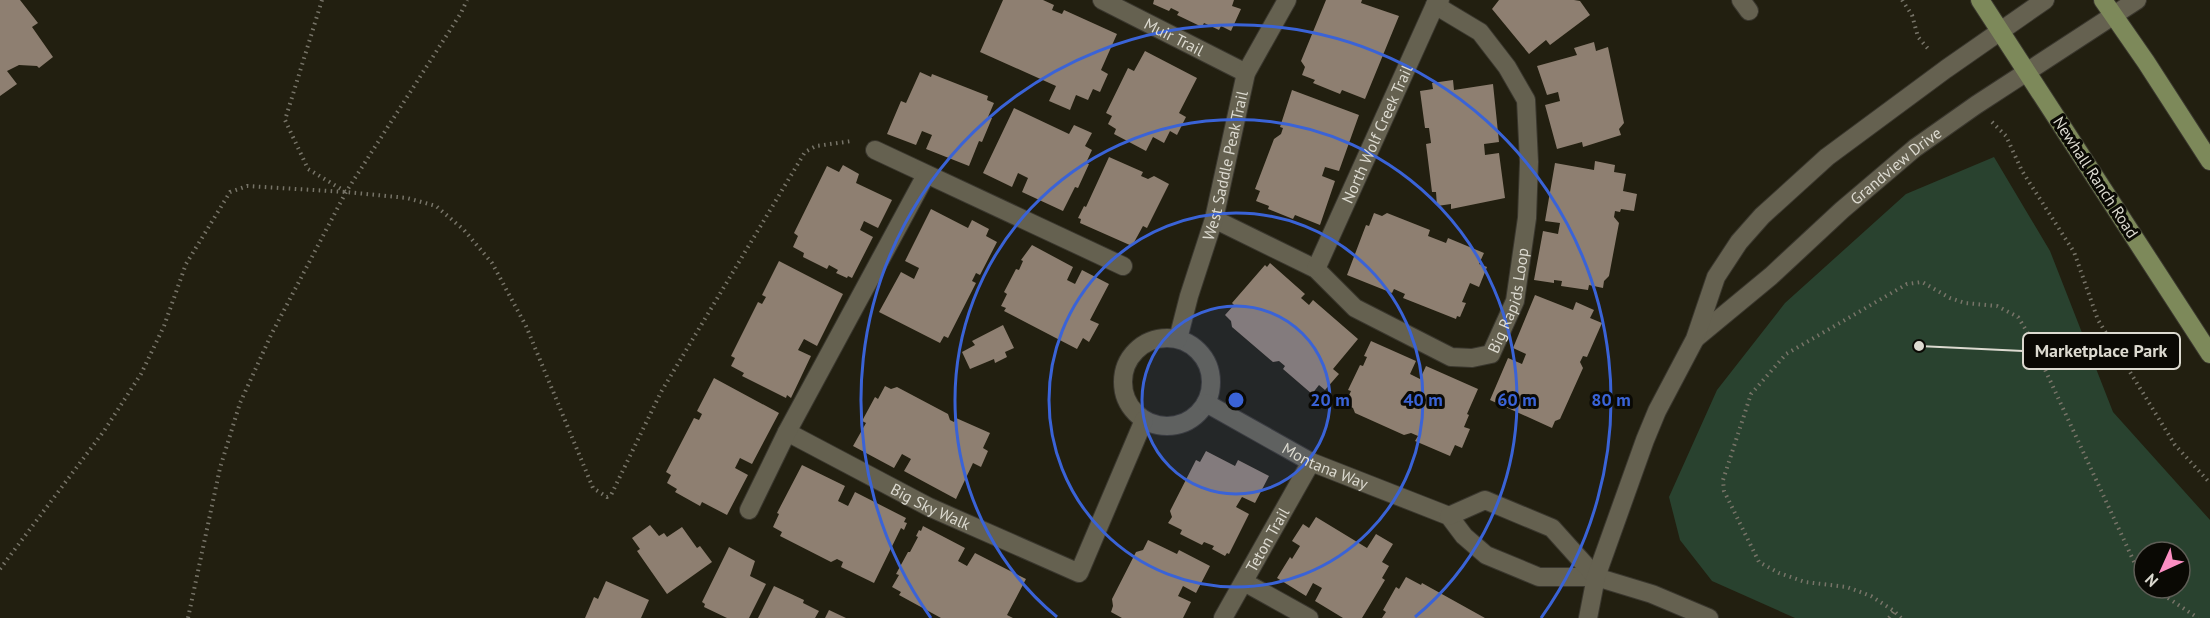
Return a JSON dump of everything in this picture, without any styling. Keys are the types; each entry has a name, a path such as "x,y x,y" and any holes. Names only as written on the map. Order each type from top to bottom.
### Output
{"main road":[{"name":"Newhall Ranch Road","path":"1980,0 2210,354"},
{"path":"2103,0 2210,161"}],"street":[{"name":"Muir Trail","path":"1102,0 1130,6 1246,73"},
{"name":"West Saddle Peak Trail","path":"1178,339 1189,296 1214,219 1246,73 1287,0"},
{"name":"Grandview Drive","path":"1588,618 1596,577 1649,430 1695,339 1716,277 1739,242 1762,216 1827,157 1946,69 2045,0"},
{"name":"Grandview Drive","path":"1695,339 1772,276 1842,210 1915,148 1976,105 2137,0"},
{"name":"Big Rapids Loop","path":"1214,219 1316,269 1354,308 1451,357 1472,358 1491,354 1515,301 1527,218 1529,162 1526,100 1507,67 1480,32 1438,2"},
{"name":"North Wolf Creek Trail","path":"1316,269 1438,2"},
{"path":"875,150 1123,266"},
{"path":"749,510 787,432 926,175"},
{"path":"1164,338 1178,339 1190,344 1208,364 1211,377 1206,403 1186,422 1172,426 1157,426 1144,420 1133,411 1122,385 1123,372 1129,359 1138,348 1150,341 1164,338"},
{"name":"Montana Way","path":"1206,403 1311,462 1449,516 1464,536 1486,555 1539,577 1596,577"},
{"name":"Big Sky Walk","path":"787,432 929,507 1079,573 1144,420"},
{"name":"Teton Trail","path":"1223,618 1311,462"},
{"path":"1449,516 1485,500 1552,528 1596,577 1652,594 1709,618"},
{"path":"1244,582 1309,618"}],"path":[{"path":"322,0 285,120 308,169 346,192"},
{"path":"188,618 220,468 240,403 272,335 346,192 461,13 467,0"},
{"path":"1902,0 1912,15 1918,37 1946,69"},
{"path":"1976,105 2006,136 2022,171 2074,252 2098,320 2175,445 2210,483"},
{"path":"0,569 104,431 141,374 164,326 186,264 230,192 247,186 346,192 407,198 436,206 464,230 492,263 526,326 593,488 607,497 611,495 661,392 805,152 816,146 850,141 875,150"},
{"path":"1901,618 1871,596 1847,587 1805,582 1779,573 1759,562 1724,491 1723,480 1751,394 1786,354 1907,284 1922,282 1950,298 1965,303 1997,306 2018,317 2029,335 2132,557"},
{"path":"2171,600 2198,618"},
{"path":"1889,618 1894,611"}],"green space":[{"path":"1994,157 2050,251 2113,412 2210,520 2210,618 1795,618 1712,581 1680,540 1669,497 1717,390 1785,303 1906,194"}],"building":[{"path":"0,0 20,0 38,23 32,27 53,57 39,68 19,65 7,71 17,84 0,96"},
{"path":"1003,0 1043,0 1054,5 1052,10 1062,14 1064,10 1117,34 1101,70 1108,74 1100,92 1093,89 1088,100 1076,95 1070,110 1049,101 1056,86 980,52"},
{"path":"1154,0 1234,0 1232,6 1241,9 1231,31 1221,26 1219,30 1204,23 1202,27 1177,15 1179,12 1171,8 1169,11 1153,4"},
{"path":"1326,0 1362,0 1361,3 1399,16 1365,99 1342,90 1340,94 1313,83 1315,80 1302,75 1305,67 1301,61"},
{"path":"1499,0 1574,0 1580,1 1590,15 1550,45 1546,40 1529,54 1492,9"},
{"path":"1594,42 1596,51 1608,47 1624,123 1619,129 1621,135 1583,147 1582,142 1557,149 1545,105 1560,101 1558,92 1547,95 1537,66 1577,55 1574,48"},
{"path":"1145,51 1197,78 1179,113 1186,117 1177,135 1170,131 1164,143 1153,137 1146,151 1114,134 1116,129 1108,124 1112,116 1106,113 1128,68 1134,71"},
{"path":"920,72 931,77 932,74 988,96 987,100 994,103 988,117 992,118 969,166 926,149 932,135 922,131 916,145 887,134 901,101 906,103"},
{"path":"1453,80 1454,90 1493,84 1499,142 1484,144 1485,155 1499,153 1505,198 1451,209 1451,204 1437,206 1436,192 1432,192 1426,144 1431,143 1429,128 1425,128 1420,91 1433,89 1432,83"},
{"path":"1292,90 1359,115 1339,171 1325,167 1322,176 1335,181 1320,225 1295,215 1293,219 1268,209 1269,206 1256,201 1260,191 1255,189 1274,139 1281,134 1283,128 1280,127"},
{"path":"1014,108 1069,134 1074,125 1092,133 1085,146 1092,150 1086,163 1089,164 1078,188 1075,187 1063,211 1022,192 1028,178 1018,173 1012,187 983,173"},
{"path":"1109,157 1143,172 1141,176 1148,179 1154,176 1169,184 1147,228 1143,226 1132,246 1080,223 1081,219 1078,218 1084,206 1086,207"},
{"path":"1595,161 1615,165 1614,172 1626,174 1623,191 1637,194 1634,211 1621,209 1620,212 1615,211 1614,217 1619,223 1609,276 1604,281 1603,288 1589,285 1588,290 1561,286 1562,281 1554,280 1554,283 1534,280 1543,231 1558,234 1560,223 1545,221 1555,163 1594,170"},
{"path":"843,165 859,174 856,183 892,200 878,228 864,221 860,230 873,237 852,278 836,273 838,270 829,265 827,269 803,257 804,253 793,247 798,236 794,233 827,166 839,172"},
{"path":"931,209 968,228 972,220 989,229 986,236 997,242 980,275 976,273 972,281 976,283 948,338 944,336 940,343 879,312 901,272 914,279 919,268 905,261"},
{"path":"1374,213 1382,216 1387,213 1430,230 1428,236 1446,243 1448,238 1484,253 1479,264 1487,267 1479,287 1470,283 1462,302 1466,303 1460,317 1457,316 1456,319 1403,298 1405,294 1394,289 1392,293 1347,275 1366,225 1369,226"},
{"path":"1032,245 1073,267 1067,280 1075,284 1082,270 1109,284 1090,320 1099,324 1089,342 1083,338 1077,349 1004,311 1006,308 1001,306 1007,294 1004,292"},
{"path":"779,261 843,294 817,346 804,339 798,350 811,356 791,398 787,395 786,398 742,376 744,373 731,366 735,358 731,356 758,302 762,304 766,297 762,295"},
{"path":"1270,263 1305,294 1301,298 1309,305 1313,300 1358,339 1333,369 1339,374 1325,390 1319,385 1312,394 1283,369 1285,366 1279,361 1273,362 1232,327 1231,321 1225,315 1234,305 1232,303 1265,265 1267,267"},
{"path":"1535,295 1573,310 1576,302 1594,310 1590,318 1602,323 1587,357 1583,356 1580,362 1583,368 1560,419 1555,421 1552,428 1490,400 1508,358 1522,364 1526,354 1513,348"},
{"path":"1003,325 1014,348 1005,352 1007,357 995,363 994,359 970,369 962,352 975,345 972,341"},
{"path":"1371,341 1416,361 1410,374 1420,379 1426,366 1478,389 1467,414 1469,415 1464,427 1470,429 1462,448 1455,445 1450,456 1415,441 1418,436 1411,433 1404,435 1355,413 1353,408 1345,404 1351,391 1348,390 1360,365 1363,366 1367,357 1364,356"},
{"path":"714,378 779,413 752,464 740,458 735,468 748,475 727,515 702,502 700,506 675,492 677,489 667,483 671,475 666,472 694,418 699,420 702,414 697,411"},
{"path":"885,386 891,389 897,387 948,414 950,420 954,422 956,418 990,433 983,448 988,451 981,467 973,463 956,499 904,471 911,459 902,454 894,468 853,446 866,423 862,421 875,397 878,399"},
{"path":"1206,451 1235,466 1238,460 1269,476 1255,503 1242,497 1236,507 1249,514 1229,554 1225,556 1212,549 1214,546 1204,542 1202,545 1180,534 1182,530 1168,523 1172,517 1170,511 1196,460 1200,462"},
{"path":"802,465 845,486 838,501 848,506 855,492 906,518 904,522 907,523 904,530 901,528 874,583 841,567 843,562 837,559 831,562 780,536 782,532 773,527 779,514 777,513"},
{"path":"1316,517 1367,548 1376,534 1393,544 1382,562 1389,566 1382,578 1385,580 1362,618 1343,618 1315,601 1322,588 1313,583 1306,596 1277,578 1300,546 1292,541 1303,524 1309,528"},
{"path":"650,525 659,536 664,533 667,537 682,527 697,548 700,546 712,562 667,594 637,551 640,549 632,538"},
{"path":"923,526 965,548 958,561 967,566 975,553 1026,579 1007,615 1013,618 941,618 899,595 901,592 892,587 899,575 896,574"},
{"path":"1148,540 1177,554 1179,550 1210,566 1196,593 1183,586 1178,596 1191,602 1183,618 1122,618 1111,612 1112,599 1136,552 1143,550"},
{"path":"729,547 755,561 750,576 766,584 749,618 727,618 704,607 705,604 702,602"},
{"path":"1406,577 1421,585 1422,583 1485,618 1382,618 1386,612 1383,610 1396,587 1399,589"},
{"path":"606,581 649,600 641,618 585,618 594,597 598,599"},
{"path":"774,586 804,600 803,603 819,611 815,618 758,618"},
{"path":"829,610 846,618 825,618"}],"place":[{"name":"Marketplace Park","path":"1919,346"}]}
